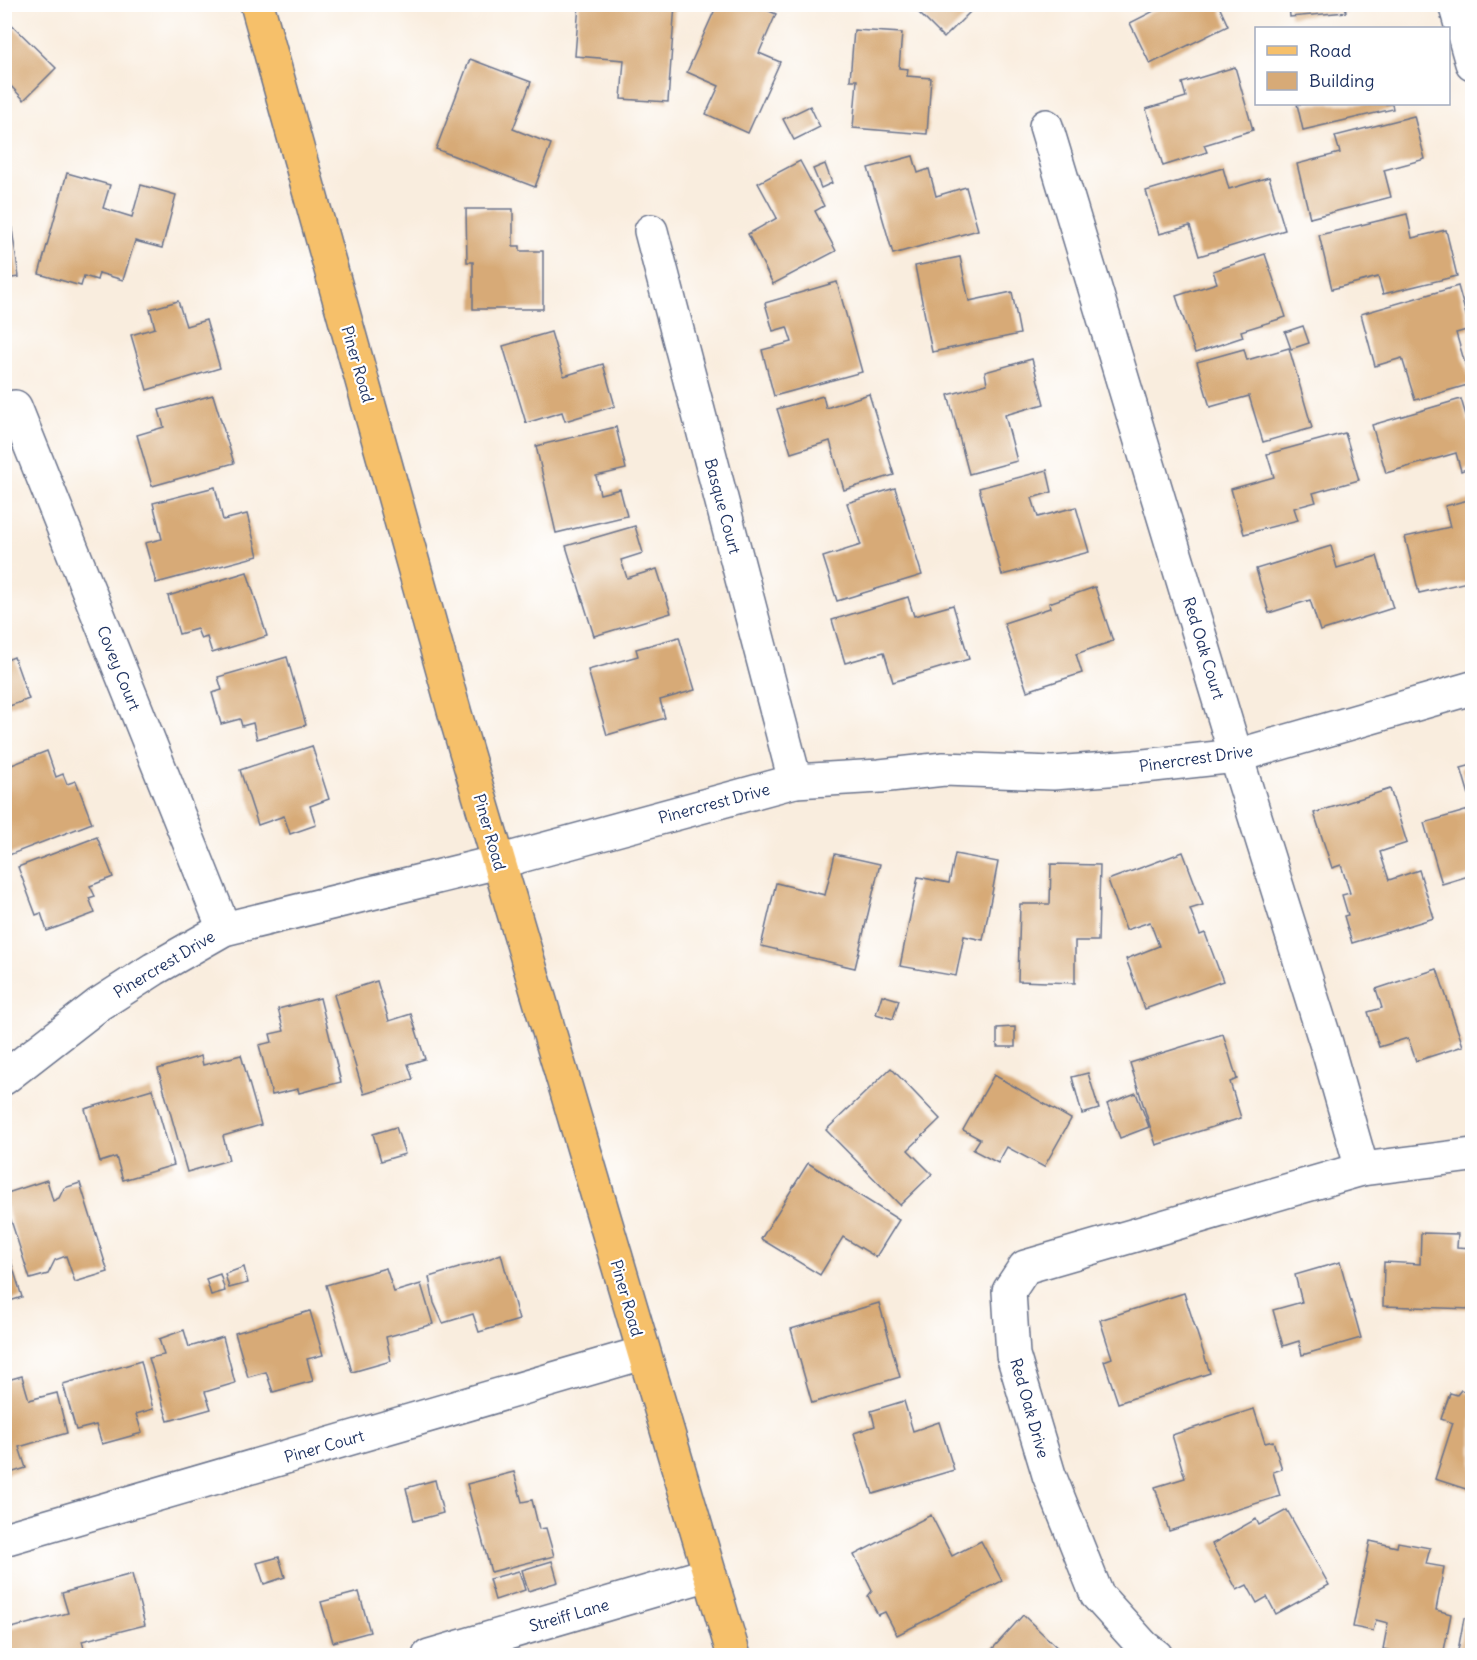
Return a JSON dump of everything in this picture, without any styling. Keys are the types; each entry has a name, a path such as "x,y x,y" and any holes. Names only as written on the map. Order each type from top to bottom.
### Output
{"main road":[{"name":"Piner Road","path":"257,4 455,714 734,1656"}],"street":[{"path":"1455,4 1473,63"},
{"name":"Red Oak Court","path":"1046,126 1236,756 1326,1042 1362,1169"},
{"name":"Basque Court","path":"651,231 795,781"},
{"name":"Covey Court","path":"15,406 224,928"},
{"name":"Pinercrest Drive","path":"4,1078 98,1005 224,928 498,862 795,781 880,776 944,769 1053,773 1236,756 1473,688"},
{"name":"Red Oak Drive","path":"1156,1656 1144,1647 1097,1595 1049,1475 1013,1355 1009,1291 1025,1267 1362,1169 1473,1155"},
{"name":"Piner Court","path":"4,1539 643,1353"},
{"name":"Streiff Lane","path":"429,1656 709,1574"}],"building":[{"path":"579,4 675,4 668,102 621,99 624,60 575,56"},
{"path":"910,4 978,4 944,38"},
{"path":"1156,4 1218,4 1228,26 1150,64 1130,23 1158,9"},
{"path":"1289,4 1345,4 1346,12 1290,17"},
{"path":"717,5 755,5 776,14 759,53 780,62 748,133 706,114 719,86 687,72"},
{"path":"4,17 56,68 24,100 9,84 4,88"},
{"path":"854,30 902,33 899,68 908,69 907,76 931,78 927,134 853,128 857,80 850,80"},
{"path":"470,59 531,82 513,129 551,144 535,187 436,149"},
{"path":"1235,67 1253,130 1204,145 1207,152 1163,166 1146,109 1186,97 1182,83"},
{"path":"1297,105 1392,105 1393,109 1303,130"},
{"path":"810,106 820,127 794,140 783,119"},
{"path":"1414,116 1425,159 1384,170 1391,197 1310,218 1297,164 1340,153 1335,136"},
{"path":"913,156 918,173 929,169 936,196 966,187 978,230 893,254 868,168"},
{"path":"800,161 824,206 815,211 836,251 773,284 748,234 777,218 758,183"},
{"path":"825,164 832,183 821,188 813,169"},
{"path":"1223,168 1229,189 1269,177 1285,230 1199,256 1190,226 1159,234 1146,191"},
{"path":"67,173 110,185 103,208 132,217 141,185 176,195 162,248 135,241 123,280 99,273 97,280 84,276 81,286 39,274"},
{"path":"4,202 8,202 19,277 4,279"},
{"path":"466,209 513,209 513,246 520,246 520,251 543,251 543,309 473,309 473,262 467,262"},
{"path":"1407,214 1412,238 1446,230 1457,276 1383,294 1378,277 1332,289 1319,235"},
{"path":"1265,254 1286,317 1241,331 1243,337 1195,353 1176,296 1217,283 1213,271"},
{"path":"960,257 969,301 1012,292 1020,334 932,352 915,266"},
{"path":"837,282 862,372 774,396 762,350 792,342 787,327 773,331 765,303"},
{"path":"1458,286 1470,329 1456,333 1471,384 1415,400 1402,358 1375,366 1361,314"},
{"path":"178,301 186,326 206,320 220,368 147,390 131,335 155,328 150,309"},
{"path":"1303,326 1309,343 1291,349 1285,332"},
{"path":"551,332 564,376 603,364 615,406 565,421 562,412 526,423 503,346"},
{"path":"1289,348 1312,428 1263,442 1249,396 1210,407 1197,362 1244,349 1247,360"},
{"path":"1032,359 1044,404 1005,415 1017,461 969,474 948,395 987,384 985,372"},
{"path":"869,394 894,475 844,490 830,441 791,453 777,409 823,396 826,408"},
{"path":"213,395 234,463 152,486 137,435 164,427 159,410"},
{"path":"1461,399 1468,422 1472,420 1472,467 1461,471 1456,453 1386,473 1372,425"},
{"path":"616,427 626,469 596,476 600,494 620,489 627,516 556,533 536,446"},
{"path":"1345,433 1359,480 1313,493 1316,502 1294,508 1298,520 1244,534 1231,489 1274,477 1267,454"},
{"path":"1047,470 1052,492 1032,498 1038,517 1076,507 1089,552 1002,575 979,488"},
{"path":"215,487 223,520 247,514 258,556 156,583 145,543 162,539 153,503"},
{"path":"895,488 922,575 837,601 823,557 861,545 847,503"},
{"path":"1472,499 1472,581 1419,593 1405,537 1450,527 1445,506"},
{"path":"635,526 643,553 621,560 627,578 657,569 671,613 594,636 566,546"},
{"path":"1331,546 1337,568 1377,556 1393,608 1320,631 1310,600 1269,613 1256,569"},
{"path":"247,572 267,636 212,653 207,637 201,639 197,629 179,634 168,596"},
{"path":"1095,587 1113,641 1076,654 1082,673 1027,691 1004,623 1050,608 1049,603"},
{"path":"908,597 914,616 953,605 969,659 893,682 884,652 845,663 832,620"},
{"path":"679,637 695,690 660,700 665,718 607,735 588,670 638,656 636,649"},
{"path":"14,657 29,699 4,708 4,661"},
{"path":"287,657 306,725 257,739 253,723 242,726 240,719 221,724 212,693 222,690 218,677"},
{"path":"312,746 329,799 310,806 316,825 290,834 284,816 258,825 240,770"},
{"path":"47,751 56,777 63,774 67,784 76,781 92,823 4,857 4,768"},
{"path":"1472,765 1472,805 1461,768"},
{"path":"1390,789 1407,843 1380,852 1389,880 1419,870 1434,918 1352,943 1344,916 1348,915 1342,895 1350,893 1341,865 1332,868 1314,813"},
{"path":"1472,809 1472,875 1442,884 1424,823"},
{"path":"97,837 113,877 90,886 95,896 89,898 95,913 47,931 41,913 36,915 18,867"},
{"path":"1183,852 1203,905 1190,909 1200,935 1205,933 1223,981 1145,1009 1126,959 1159,946 1150,922 1126,930 1108,880"},
{"path":"835,854 880,864 855,968 761,946 776,883 825,895"},
{"path":"955,854 998,862 983,940 964,936 956,976 900,966 918,877 949,883"},
{"path":"1051,864 1100,865 1098,941 1075,941 1075,983 1018,981 1020,904 1050,904"},
{"path":"1437,969 1463,1046 1416,1061 1408,1038 1379,1047 1368,1012 1382,1008 1376,989"},
{"path":"377,981 389,1021 411,1014 425,1059 408,1064 413,1079 364,1094 334,995"},
{"path":"882,995 899,1000 893,1019 876,1014"},
{"path":"320,998 341,1082 299,1093 298,1089 272,1095 259,1045 272,1042 270,1034 284,1031 278,1009"},
{"path":"1015,1027 1015,1047 997,1047 997,1028"},
{"path":"1223,1034 1237,1079 1230,1082 1241,1118 1156,1145 1130,1063"},
{"path":"241,1055 261,1125 223,1136 229,1160 187,1172 158,1069 201,1056 203,1065"},
{"path":"891,1068 940,1119 908,1150 932,1174 900,1205 826,1130"},
{"path":"1088,1073 1099,1109 1082,1114 1072,1077"},
{"path":"994,1075 1071,1119 1044,1167 1007,1147 998,1163 973,1150 980,1139 963,1130"},
{"path":"152,1089 174,1165 123,1180 116,1157 100,1162 85,1109"},
{"path":"1136,1093 1149,1127 1120,1138 1107,1104"},
{"path":"396,1127 405,1154 381,1161 373,1134"},
{"path":"808,1163 899,1220 876,1257 843,1237 820,1275 761,1239"},
{"path":"47,1180 53,1201 59,1198 64,1188 80,1183 108,1272 75,1282 66,1256 55,1260 48,1274 30,1279 4,1194"},
{"path":"1421,1233 1458,1234 1457,1247 1472,1248 1472,1309 1383,1306 1384,1262 1420,1264"},
{"path":"4,1239 22,1297 4,1303"},
{"path":"501,1254 519,1320 479,1332 473,1314 443,1323 434,1303 429,1277"},
{"path":"1340,1262 1361,1338 1302,1355 1299,1341 1283,1346 1273,1310 1302,1302 1295,1275"},
{"path":"244,1267 248,1283 229,1288 225,1274"},
{"path":"386,1268 394,1292 421,1284 433,1324 386,1337 391,1361 352,1372 326,1285"},
{"path":"220,1274 225,1291 211,1295 206,1279"},
{"path":"1184,1293 1210,1373 1118,1403 1104,1361 1112,1358 1100,1320"},
{"path":"879,1303 900,1377 812,1403 791,1329"},
{"path":"310,1311 323,1355 307,1359 313,1381 273,1392 266,1372 248,1377 235,1333"},
{"path":"184,1330 189,1347 223,1337 235,1383 205,1392 211,1409 168,1421 149,1358 164,1355 159,1339"},
{"path":"141,1361 153,1409 136,1414 142,1433 102,1444 96,1425 76,1430 63,1384"},
{"path":"22,1376 29,1400 57,1393 67,1433 19,1447 26,1468 4,1475 4,1381"},
{"path":"1461,1390 1472,1394 1472,1491 1435,1479 1453,1423 1441,1419 1450,1393 1457,1395"},
{"path":"904,1401 913,1431 939,1422 954,1470 873,1494 854,1433 875,1426 871,1411"},
{"path":"1254,1409 1265,1443 1273,1441 1282,1469 1273,1472 1280,1496 1169,1531 1155,1487 1185,1478 1172,1435"},
{"path":"514,1472 522,1502 532,1500 539,1529 546,1528 554,1556 491,1572 467,1484"},
{"path":"435,1480 443,1513 414,1521 406,1488"},
{"path":"1287,1510 1329,1585 1276,1614 1267,1597 1257,1603 1247,1585 1237,1590 1212,1544 1256,1519 1259,1525"},
{"path":"931,1515 952,1556 981,1541 1002,1581 897,1635 885,1612 878,1615 868,1596 872,1591 854,1555"},
{"path":"1370,1541 1397,1547 1398,1542 1430,1548 1426,1564 1444,1567 1436,1610 1451,1614 1443,1656 1417,1656 1383,1649 1388,1623 1376,1620 1373,1631 1353,1627"},
{"path":"279,1557 285,1577 264,1584 257,1563"},
{"path":"552,1561 558,1582 528,1591 522,1570"},
{"path":"519,1571 525,1590 495,1600 489,1579"},
{"path":"132,1574 145,1625 82,1641 86,1656 4,1656 4,1630 68,1613 62,1593"},
{"path":"359,1592 370,1632 333,1642 321,1602"},
{"path":"1023,1615 1066,1656 986,1656"},
{"path":"1464,1618 1472,1620 1472,1656 1457,1656"}]}
